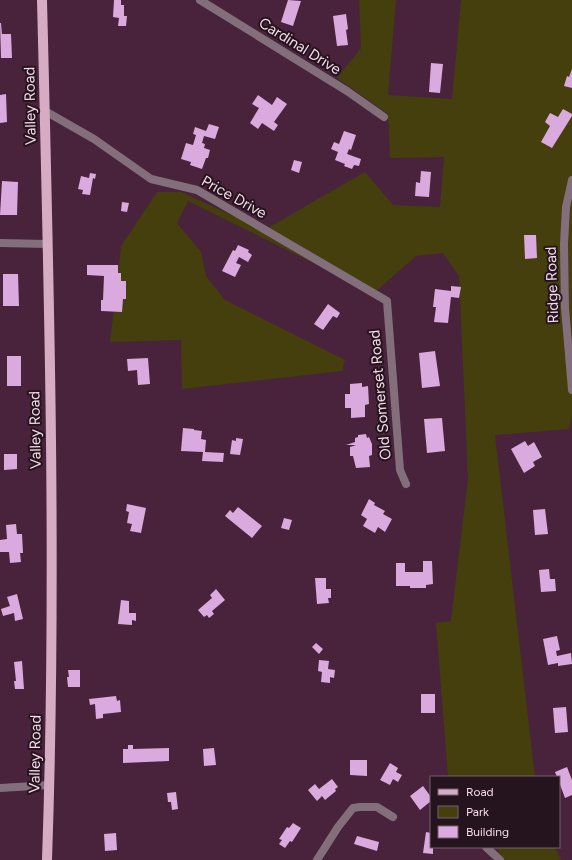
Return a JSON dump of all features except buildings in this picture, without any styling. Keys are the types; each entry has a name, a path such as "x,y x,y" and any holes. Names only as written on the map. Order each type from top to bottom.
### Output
{"main road":[{"name":"Valley Road","path":"42,0 46,111 52,560 50,784 47,860"}],"street":[{"name":"Cardinal Drive","path":"200,0 347,91 384,116"},
{"name":"Price Drive","path":"46,111 94,139 151,179 197,190 387,301"},
{"name":"Ridge Road","path":"572,180 566,207 564,244 565,308 570,323 572,390"},
{"path":"0,243 48,244"},
{"name":"Old Somerset Road","path":"387,301 400,470 406,484"},
{"path":"0,788 50,784"},
{"path":"317,860 338,827 353,808 360,806 377,807 393,818"},
{"path":"487,848 500,860"}],"green space":[{"path":"359,0 396,0 388,95 452,99 461,0 572,0 572,416 569,429 495,435 535,776 448,776 436,623 451,621 468,478 459,276 443,253 416,256 374,293 188,201 177,223 201,252 206,276 225,300 345,360 342,371 182,389 181,340 110,342 121,246 157,192 181,192 264,230 365,172 393,205 440,207 444,157 390,158 388,114 337,78 361,48"},
{"path":"497,848 555,848 561,860 504,860"}]}
